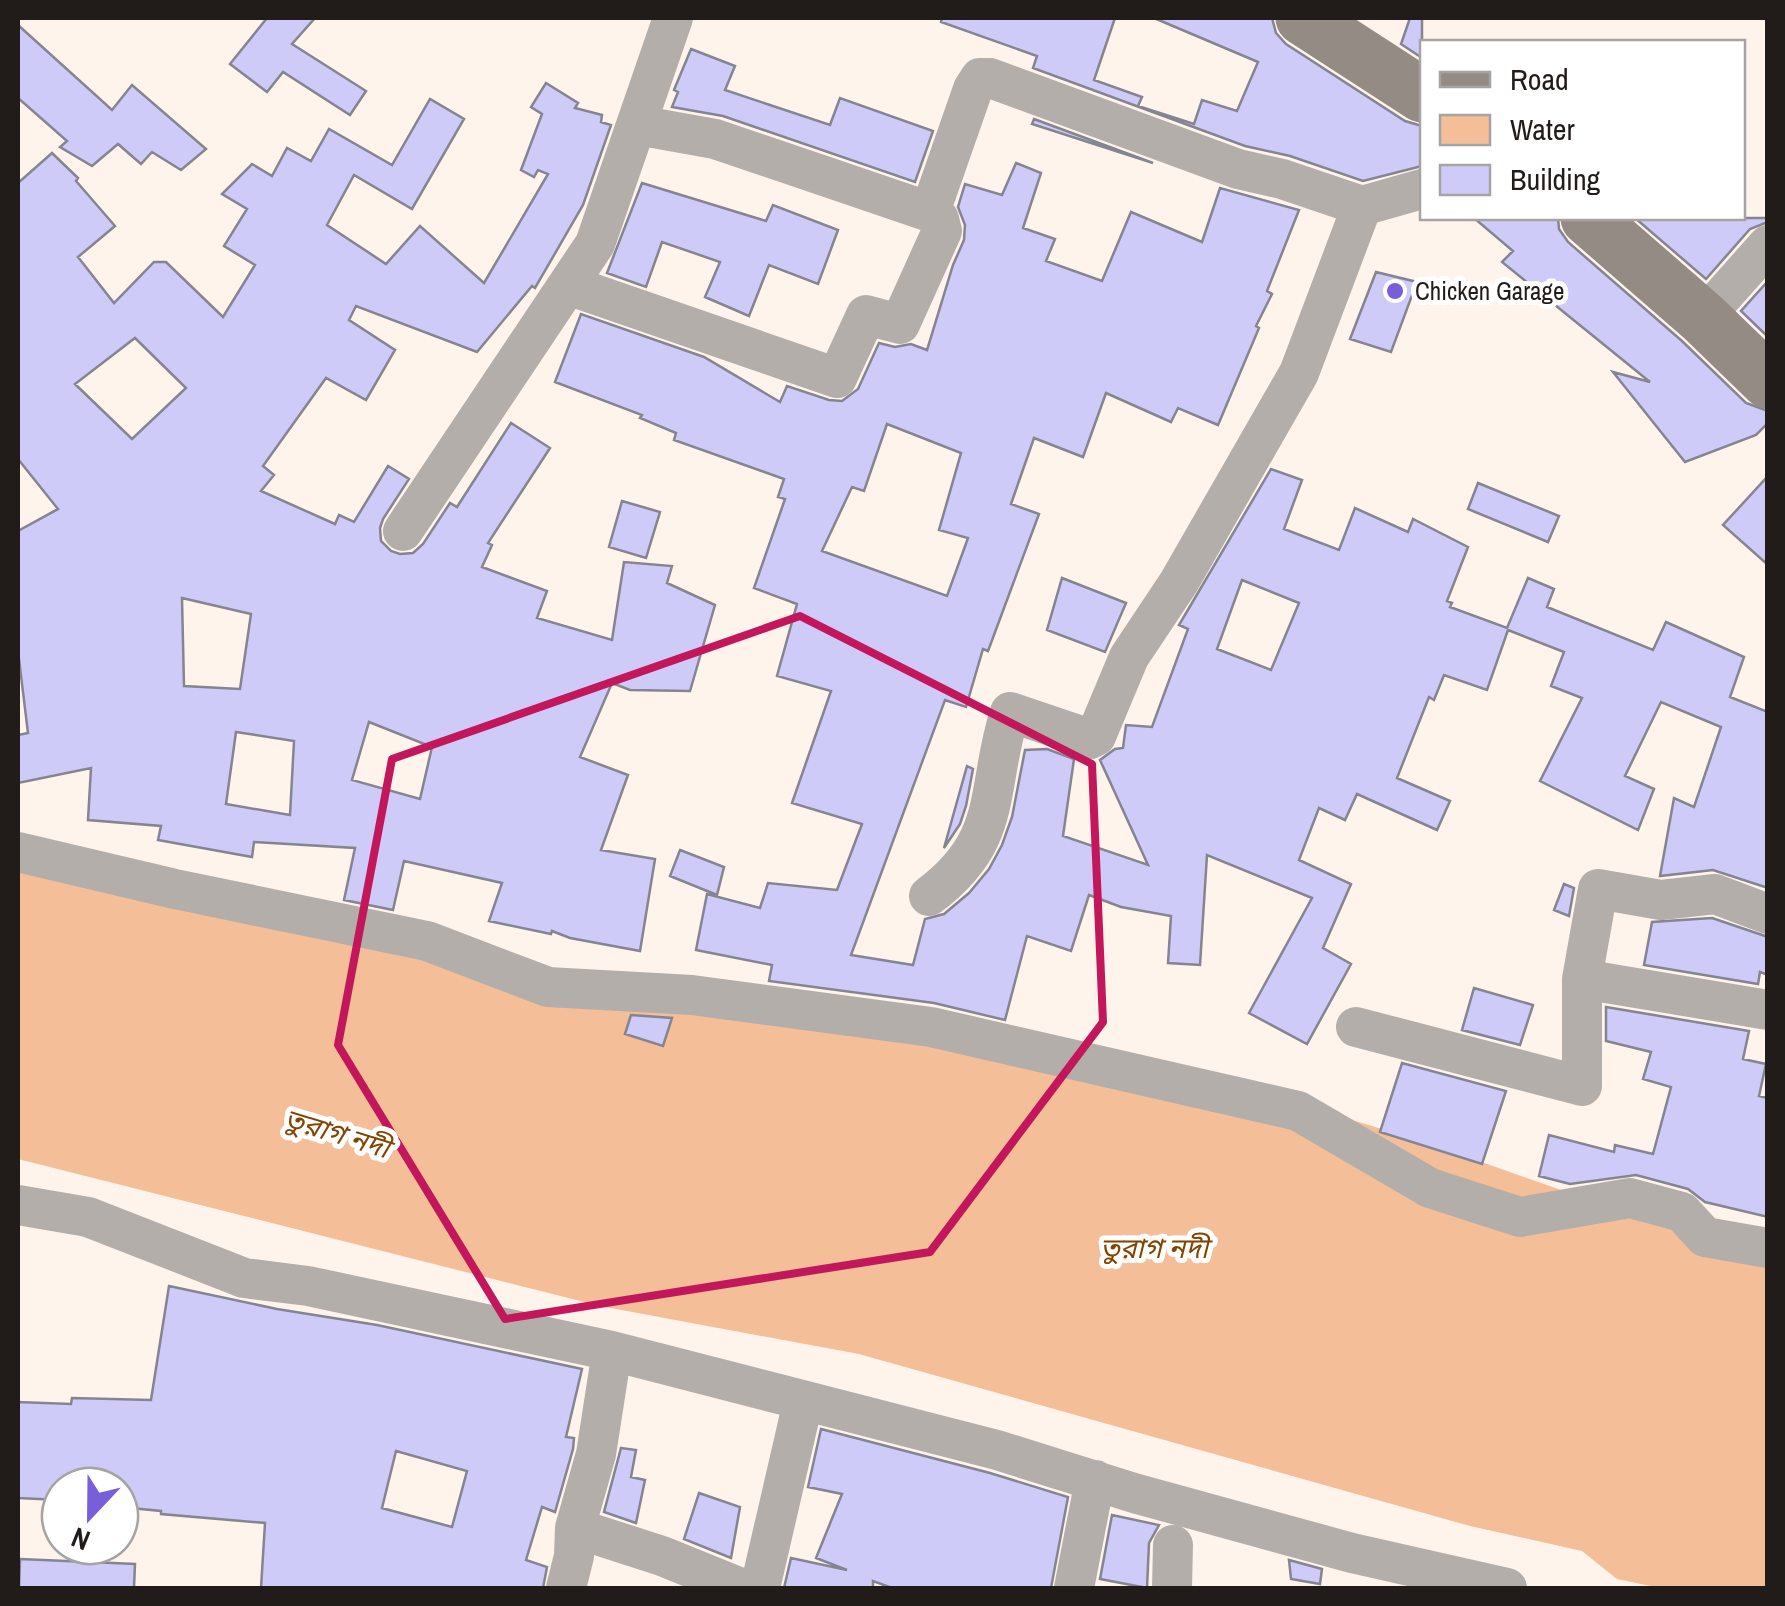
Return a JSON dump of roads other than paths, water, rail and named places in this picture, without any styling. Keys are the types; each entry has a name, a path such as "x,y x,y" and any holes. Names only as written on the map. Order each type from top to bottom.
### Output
{"main road":[{"path":"1303,18 1420,94"},
{"path":"1590,220 1768,381"}],"street":[{"path":"403,531 595,244 673,18"},
{"path":"930,212 973,88 980,78 990,78 1238,170 1282,178 1362,206 1420,190"},
{"path":"568,285 838,378 866,315 900,324 942,231 940,220 930,212 715,139 637,125"},
{"path":"929,896 951,880 981,840 996,789 998,750 1010,712 1090,739 1096,736 1128,657 1179,582 1299,373 1362,206"},
{"path":"1702,318 1768,245"},
{"path":"18,852 428,941 548,987 692,995 931,1027 989,1040 1298,1110 1430,1188 1520,1217 1630,1198 1682,1212 1705,1237 1768,1248"},
{"path":"1356,1027 1582,1086 1582,979 1598,888 1660,900 1715,894 1768,914"},
{"path":"1582,979 1768,1010"},
{"path":"18,1205 88,1218 244,1278 308,1286 612,1351 996,1450 1352,1553 1507,1588"},
{"path":"566,1588 574,1556 575,1528 596,1454 612,1351"},
{"path":"760,1588 804,1402"},
{"path":"1074,1588 1095,1480"},
{"path":"575,1528 662,1556 740,1588"},
{"path":"1172,1588 1173,1545"}],"water":[{"name":"তুরাগ নদী","path":"18,857 589,979 1187,1070 1428,1143 1643,1219 1767,1252 1767,1588 1660,1588 1617,1579 1582,1551 1470,1526 859,1354 600,1306 18,1159"}],"place":[{"name":"Chicken Garage","path":"1395,291"}]}
